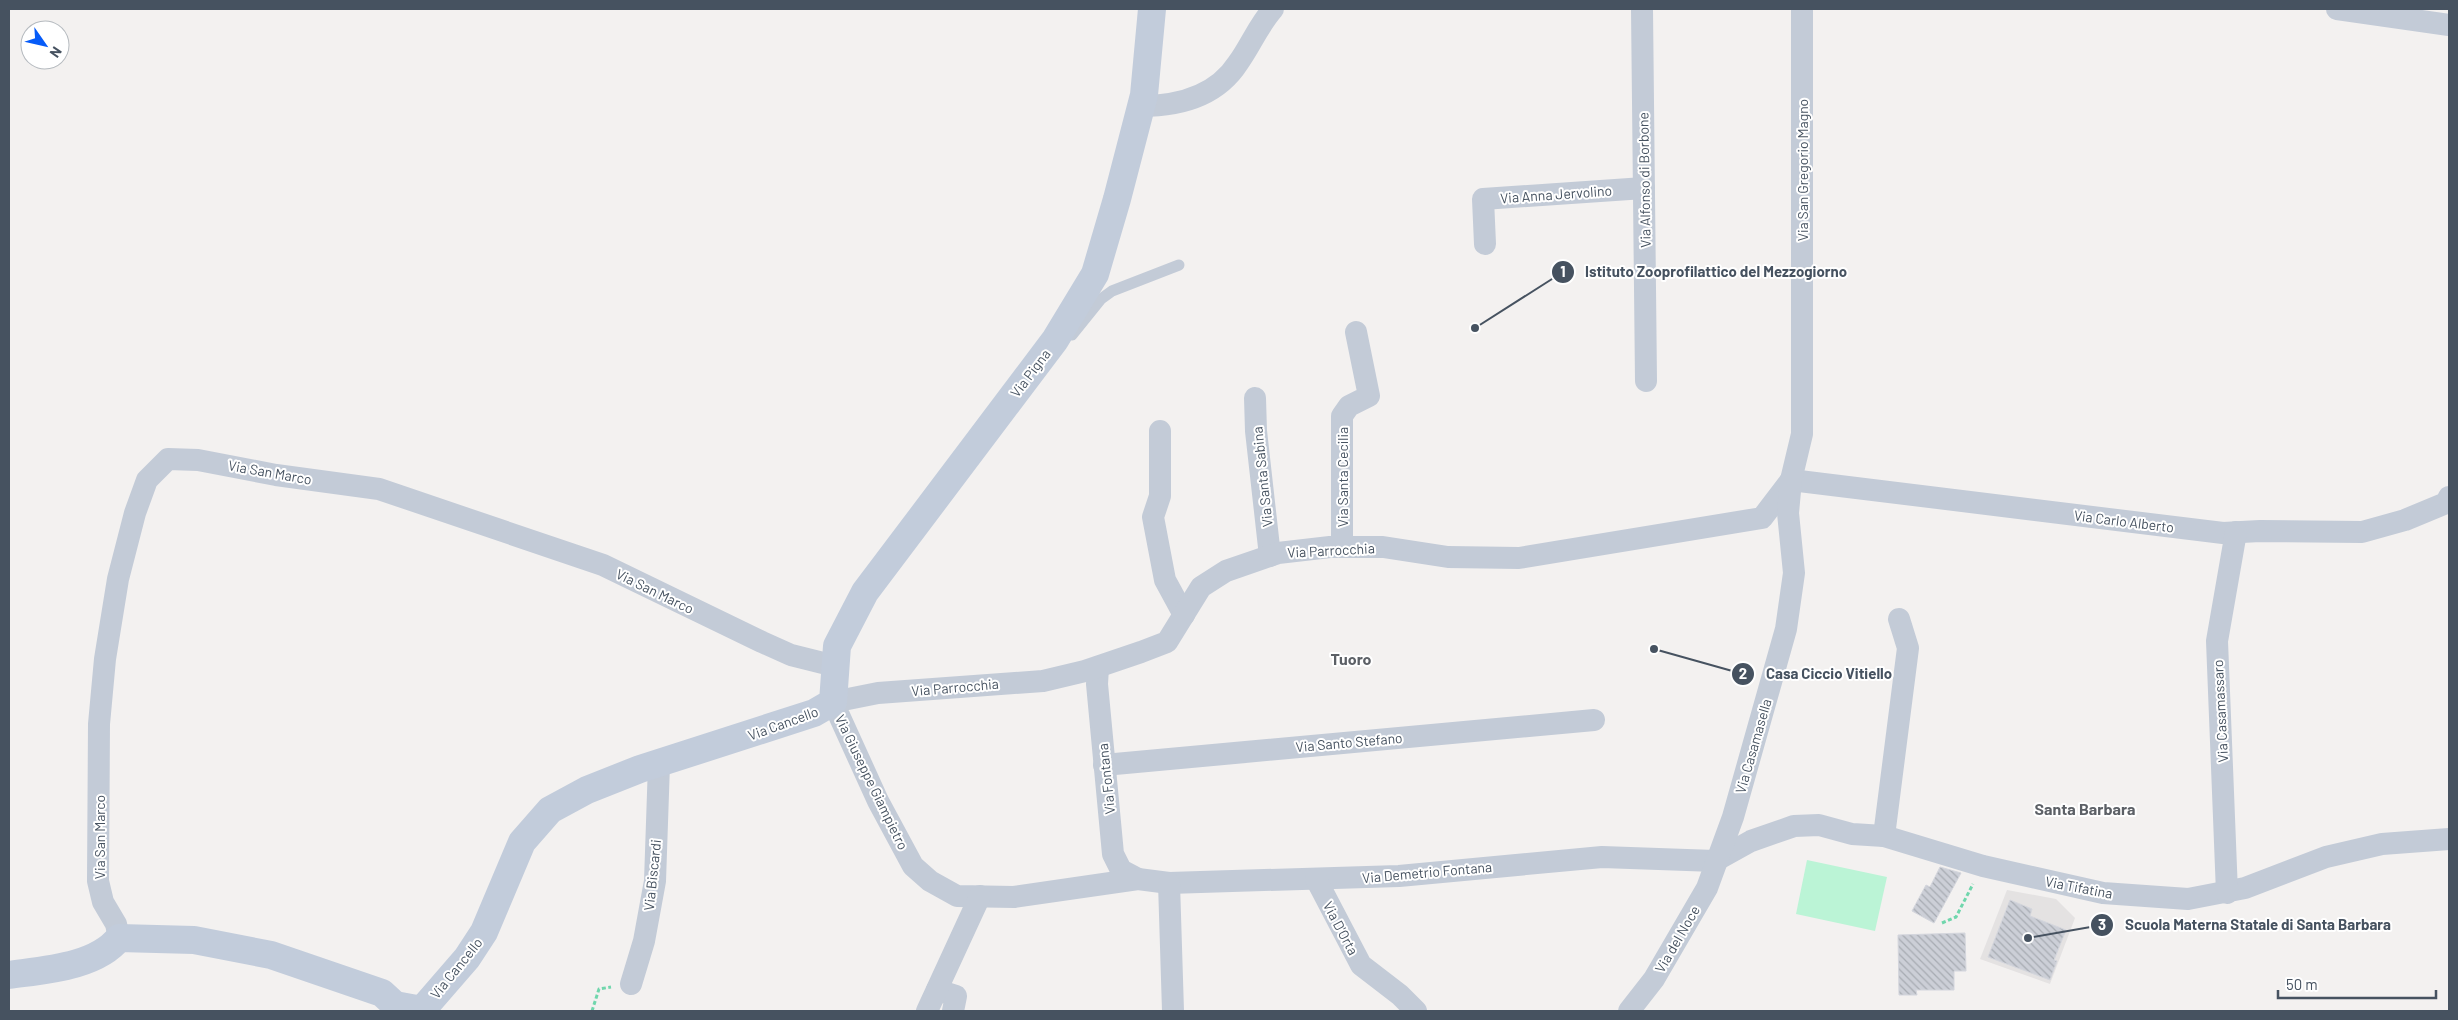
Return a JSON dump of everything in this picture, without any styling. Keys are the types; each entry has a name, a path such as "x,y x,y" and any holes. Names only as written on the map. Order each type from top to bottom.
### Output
{"street":[{"name":"Via Pigna","path":"833,702 837,646 865,592 1055,340 1095,274 1141,106 1152,9"},
{"path":"1141,106 1168,106 1199,96 1220,84 1238,64 1263,20 1273,9"},
{"name":"Via Alfonso di Borbone","path":"1642,9 1646,381"},
{"name":"Via San Gregorio Magno","path":"1791,480 1802,434 1802,9"},
{"path":"2337,9 2449,25"},
{"name":"Via Anna Jervolino","path":"1485,244 1483,199 1644,188"},
{"name":"Via Santa Cecilia","path":"1342,547 1342,416 1349,406 1369,396 1356,332"},
{"name":"Via Santa Sabina","path":"1255,398 1256,431 1270,556"},
{"path":"1160,431 1160,496 1153,517 1165,580 1184,615"},
{"name":"Via San Marco","path":"119,938 116,924 103,902 98,881 99,724 105,659 118,579 135,513 147,480 168,460 198,460 276,475 379,489 603,565 762,642 791,654 835,666"},
{"name":"Via Carlo Alberto","path":"1791,480 2223,533 2362,532 2406,520 2446,503 2449,497"},
{"name":"Via Parrocchia","path":"833,702 878,693 1043,681 1098,667 1167,642 1201,587 1226,571 1270,556 1342,547 1383,547 1448,557 1519,558 1762,518 1791,480"},
{"name":"Via Casamasella","path":"1715,861 1733,817 1786,629 1794,573 1788,513 1791,480"},
{"name":"Via Casamassaro","path":"2227,892 2217,641 2236,532"},
{"path":"1884,836 1908,648 1899,619"},
{"name":"Via Fontana","path":"1098,667 1096,684 1113,854 1121,870 1138,880"},
{"name":"Via Cancello","path":"119,938 194,940 271,956 382,993 395,1005 422,1010 467,958 484,932 522,842 550,810 588,790 659,764 814,713 833,702"},
{"name":"Via Giuseppe Giampietro","path":"833,702 878,801 913,866 930,881 957,896 1014,896 1138,880"},
{"name":"Via Santo Stefano","path":"1104,765 1594,720"},
{"name":"Via Biscardi","path":"631,984 644,941 655,881 659,764"},
{"name":"Via Tifatina","path":"1715,861 1751,842 1794,826 1820,824 1852,834 1884,836 1983,866 2103,893 2188,900 2244,888 2326,857 2382,844 2449,839"},
{"name":"Via Demetrio Fontana","path":"1138,880 1169,883 1399,876 1602,856 1715,861"},
{"name":"Via del Noce","path":"1629,1011 1654,980 1707,888 1715,861"},
{"name":"Via D'Orta","path":"1316,880 1361,965 1400,995 1416,1011"},
{"path":"1169,883 1172,1011"},
{"path":"927,1011 980,896"},
{"path":"9,975 66,967 110,950 119,938"},
{"path":"937,990 956,996 953,1011"}],"lane":[{"path":"981,437 1016,406 1101,299 1112,292 1179,265"}],"path":[{"path":"1942,923 1956,917 1983,866"},
{"path":"592,1011 599,989 631,984"}],"shaded area":[{"path":"2007,890 2056,899 2075,918 2050,984 1980,959"}],"green space":[{"path":"1807,860 1887,877 1875,931 1796,914"}],"building":[{"path":"1940,867 1961,873 1934,923 1912,911 1926,885 1930,887"},
{"path":"2010,900 2032,909 2030,916 2066,930 2054,960 2057,961 2050,980 1988,957"},
{"path":"1965,933 1966,971 1954,971 1954,990 1916,990 1917,995 1899,995 1898,935"}],"place":[{"name":"Istituto Zooprofilattico del Mezzogiorno","path":"1475,328"},
{"name":"Casa Ciccio Vitiello","path":"1654,649"},
{"name":"Scuola Materna Statale di Santa Barbara","path":"2028,938"}],"district":[{"name":"Tuoro","path":"1351,658"},
{"name":"Santa Barbara","path":"2085,808"}]}
